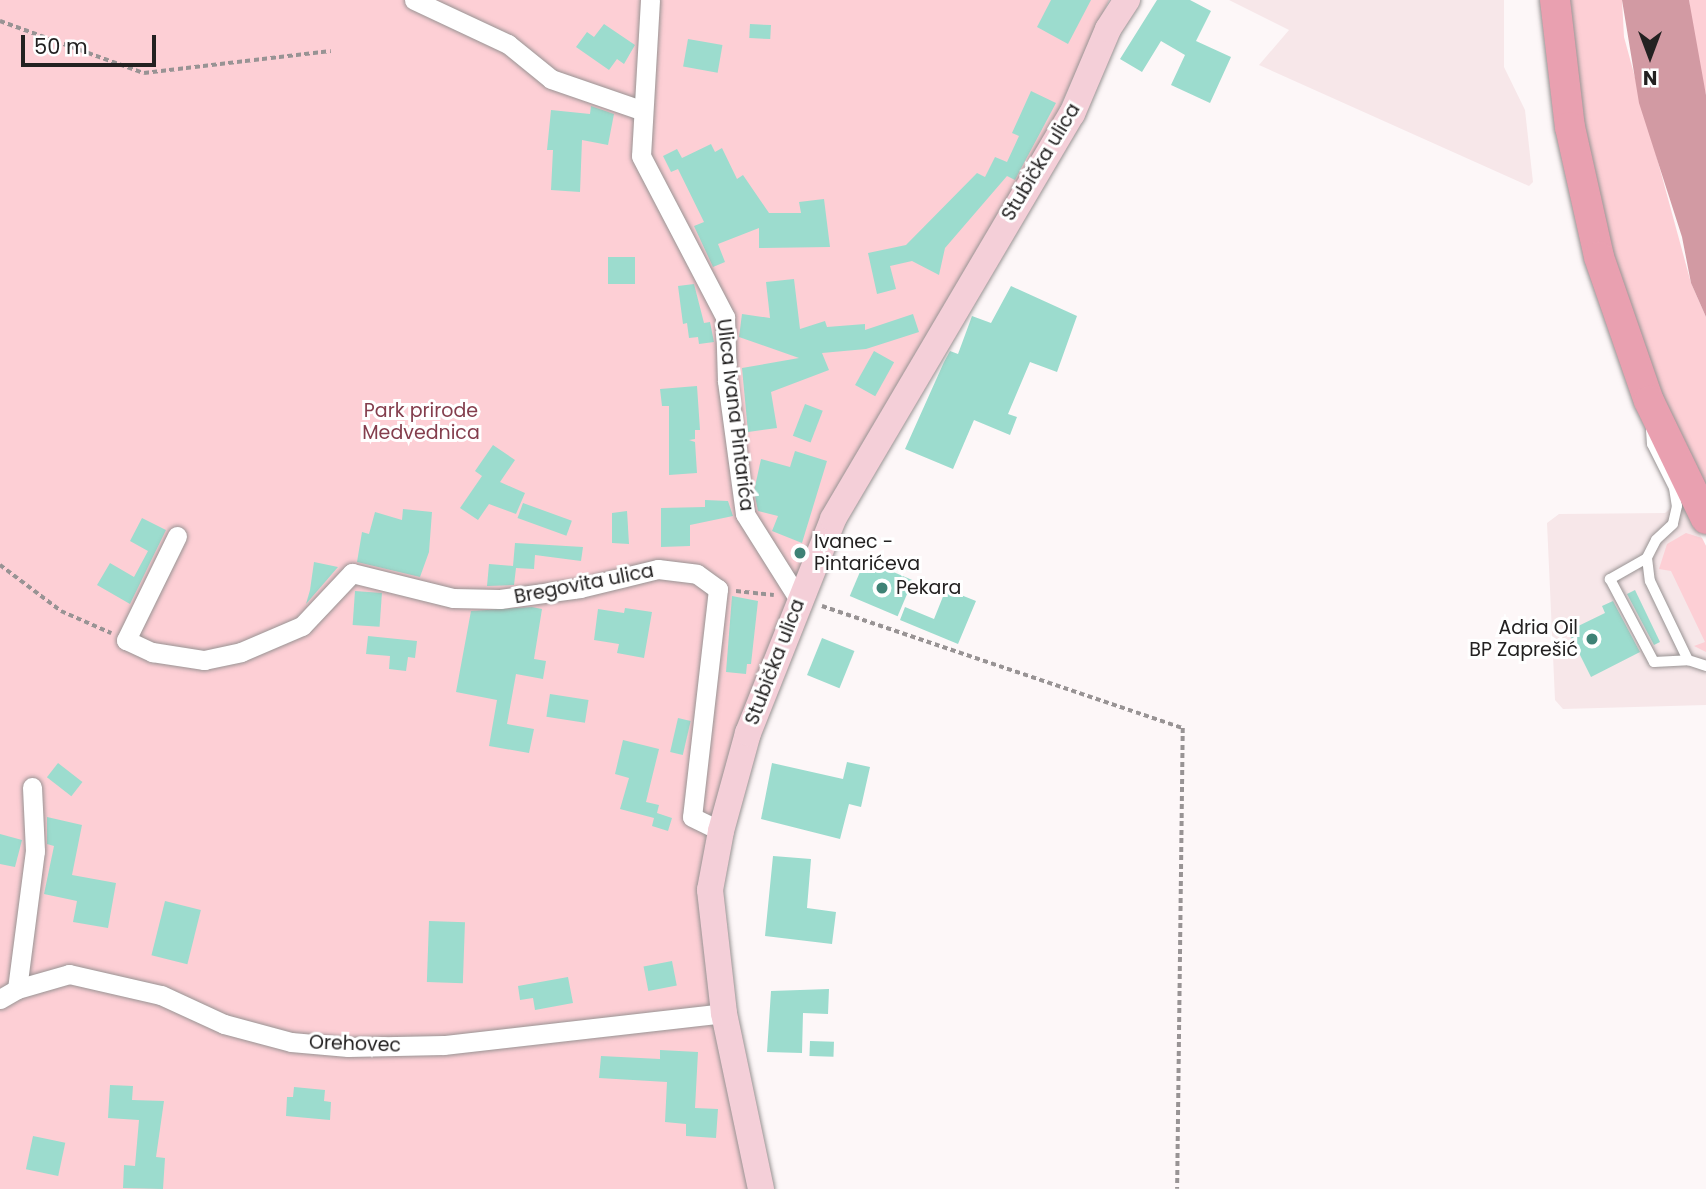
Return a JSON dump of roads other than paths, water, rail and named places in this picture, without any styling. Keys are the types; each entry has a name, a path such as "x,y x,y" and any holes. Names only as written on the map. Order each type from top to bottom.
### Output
{"main road":[{"name":"Stubička ulica","path":"761,1189 724,1013 710,890 720,831 748,733 798,598 832,519 1072,114 1108,29 1128,0"},
{"path":"1555,0 1562,74 1580,181 1613,303 1649,401 1706,519"}],"street":[{"path":"414,0 508,44 551,79 641,110"},
{"name":"Ulica Ivana Pintarića","path":"650,0 641,110 641,156 725,317 727,381 745,514 798,598"},
{"name":"Bregovita ulica","path":"177,536 126,640 152,652 204,660 242,652 302,626 352,573 381,584 477,599 580,589 659,569 697,574 718,589 692,817 720,831"},
{"path":"17,989 35,851 32,787"},
{"name":"Orehovec","path":"0,999 17,989 69,974 120,982 161,995 224,1024 291,1042 348,1047 444,1045 724,1013"}],"lane":[{"path":"1649,401 1653,444 1674,488 1677,506 1673,524 1656,540 1647,558 1610,579 1654,662 1689,660 1706,666"},
{"path":"1647,558 1650,581 1689,660"}],"place":[{"name":"Ivanec - Pintarićeva","path":"800,553"},
{"name":"Pekara","path":"882,588"},
{"name":"Adria Oil BP Zaprešić","path":"1592,639"}],"park label":[{"name":"Park prirode Medvednica","path":"421,422"}]}
